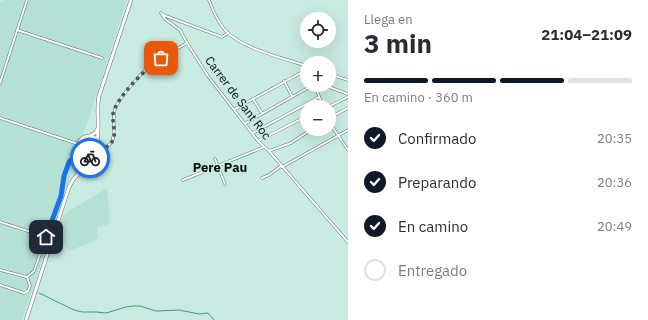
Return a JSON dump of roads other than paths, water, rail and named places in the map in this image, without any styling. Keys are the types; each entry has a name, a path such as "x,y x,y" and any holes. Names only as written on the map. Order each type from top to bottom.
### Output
{"main road":[{"path":"26,320 69,187 92,157 96,155 99,149 97,141 99,127 97,107 99,96 131,0"},
{"path":"82,170 85,161 78,148 78,144 82,139 94,134 97,131 98,120"},
{"path":"90,136 97,141"},
{"path":"82,155 92,157"}],"street":[{"path":"0,83 27,0"},
{"path":"209,0 216,18 228,33 244,44 300,62"},
{"name":"Carrer de Sant Roc","path":"228,33 222,37 166,16 162,13 165,19 180,30 186,43 208,76 246,123 258,141 269,151 303,192 329,219 348,242"},
{"path":"17,30 102,58"},
{"path":"99,149 109,146 113,140 114,113 119,100 152,64 186,43"},
{"path":"234,109 300,73"},
{"path":"336,76 348,80"},
{"path":"284,81 292,96"},
{"path":"336,90 348,94"},
{"path":"246,123 300,92"},
{"path":"317,92 320,100"},
{"path":"253,133 319,97"},
{"path":"336,103 348,97"},
{"path":"253,99 262,113"},
{"path":"336,114 348,108"},
{"path":"0,118 78,144"},
{"path":"258,141 300,120"},
{"path":"262,178 348,130"},
{"path":"336,133 348,150"},
{"path":"269,151 291,143 302,136"},
{"path":"183,180 264,147"},
{"path":"27,277 34,271 61,196 64,176 69,162 76,155 82,155"},
{"path":"215,159 225,184"},
{"path":"0,222 46,237"},
{"path":"0,270 27,277"},
{"path":"0,285 24,293 28,291 30,286 27,277"}],"waterway":[{"path":"39,293 74,310 82,312 106,313 126,307 140,306 156,311 179,310 199,314 208,313 214,320"}],"district":[{"name":"Pere Pau","path":"220,167"}]}
